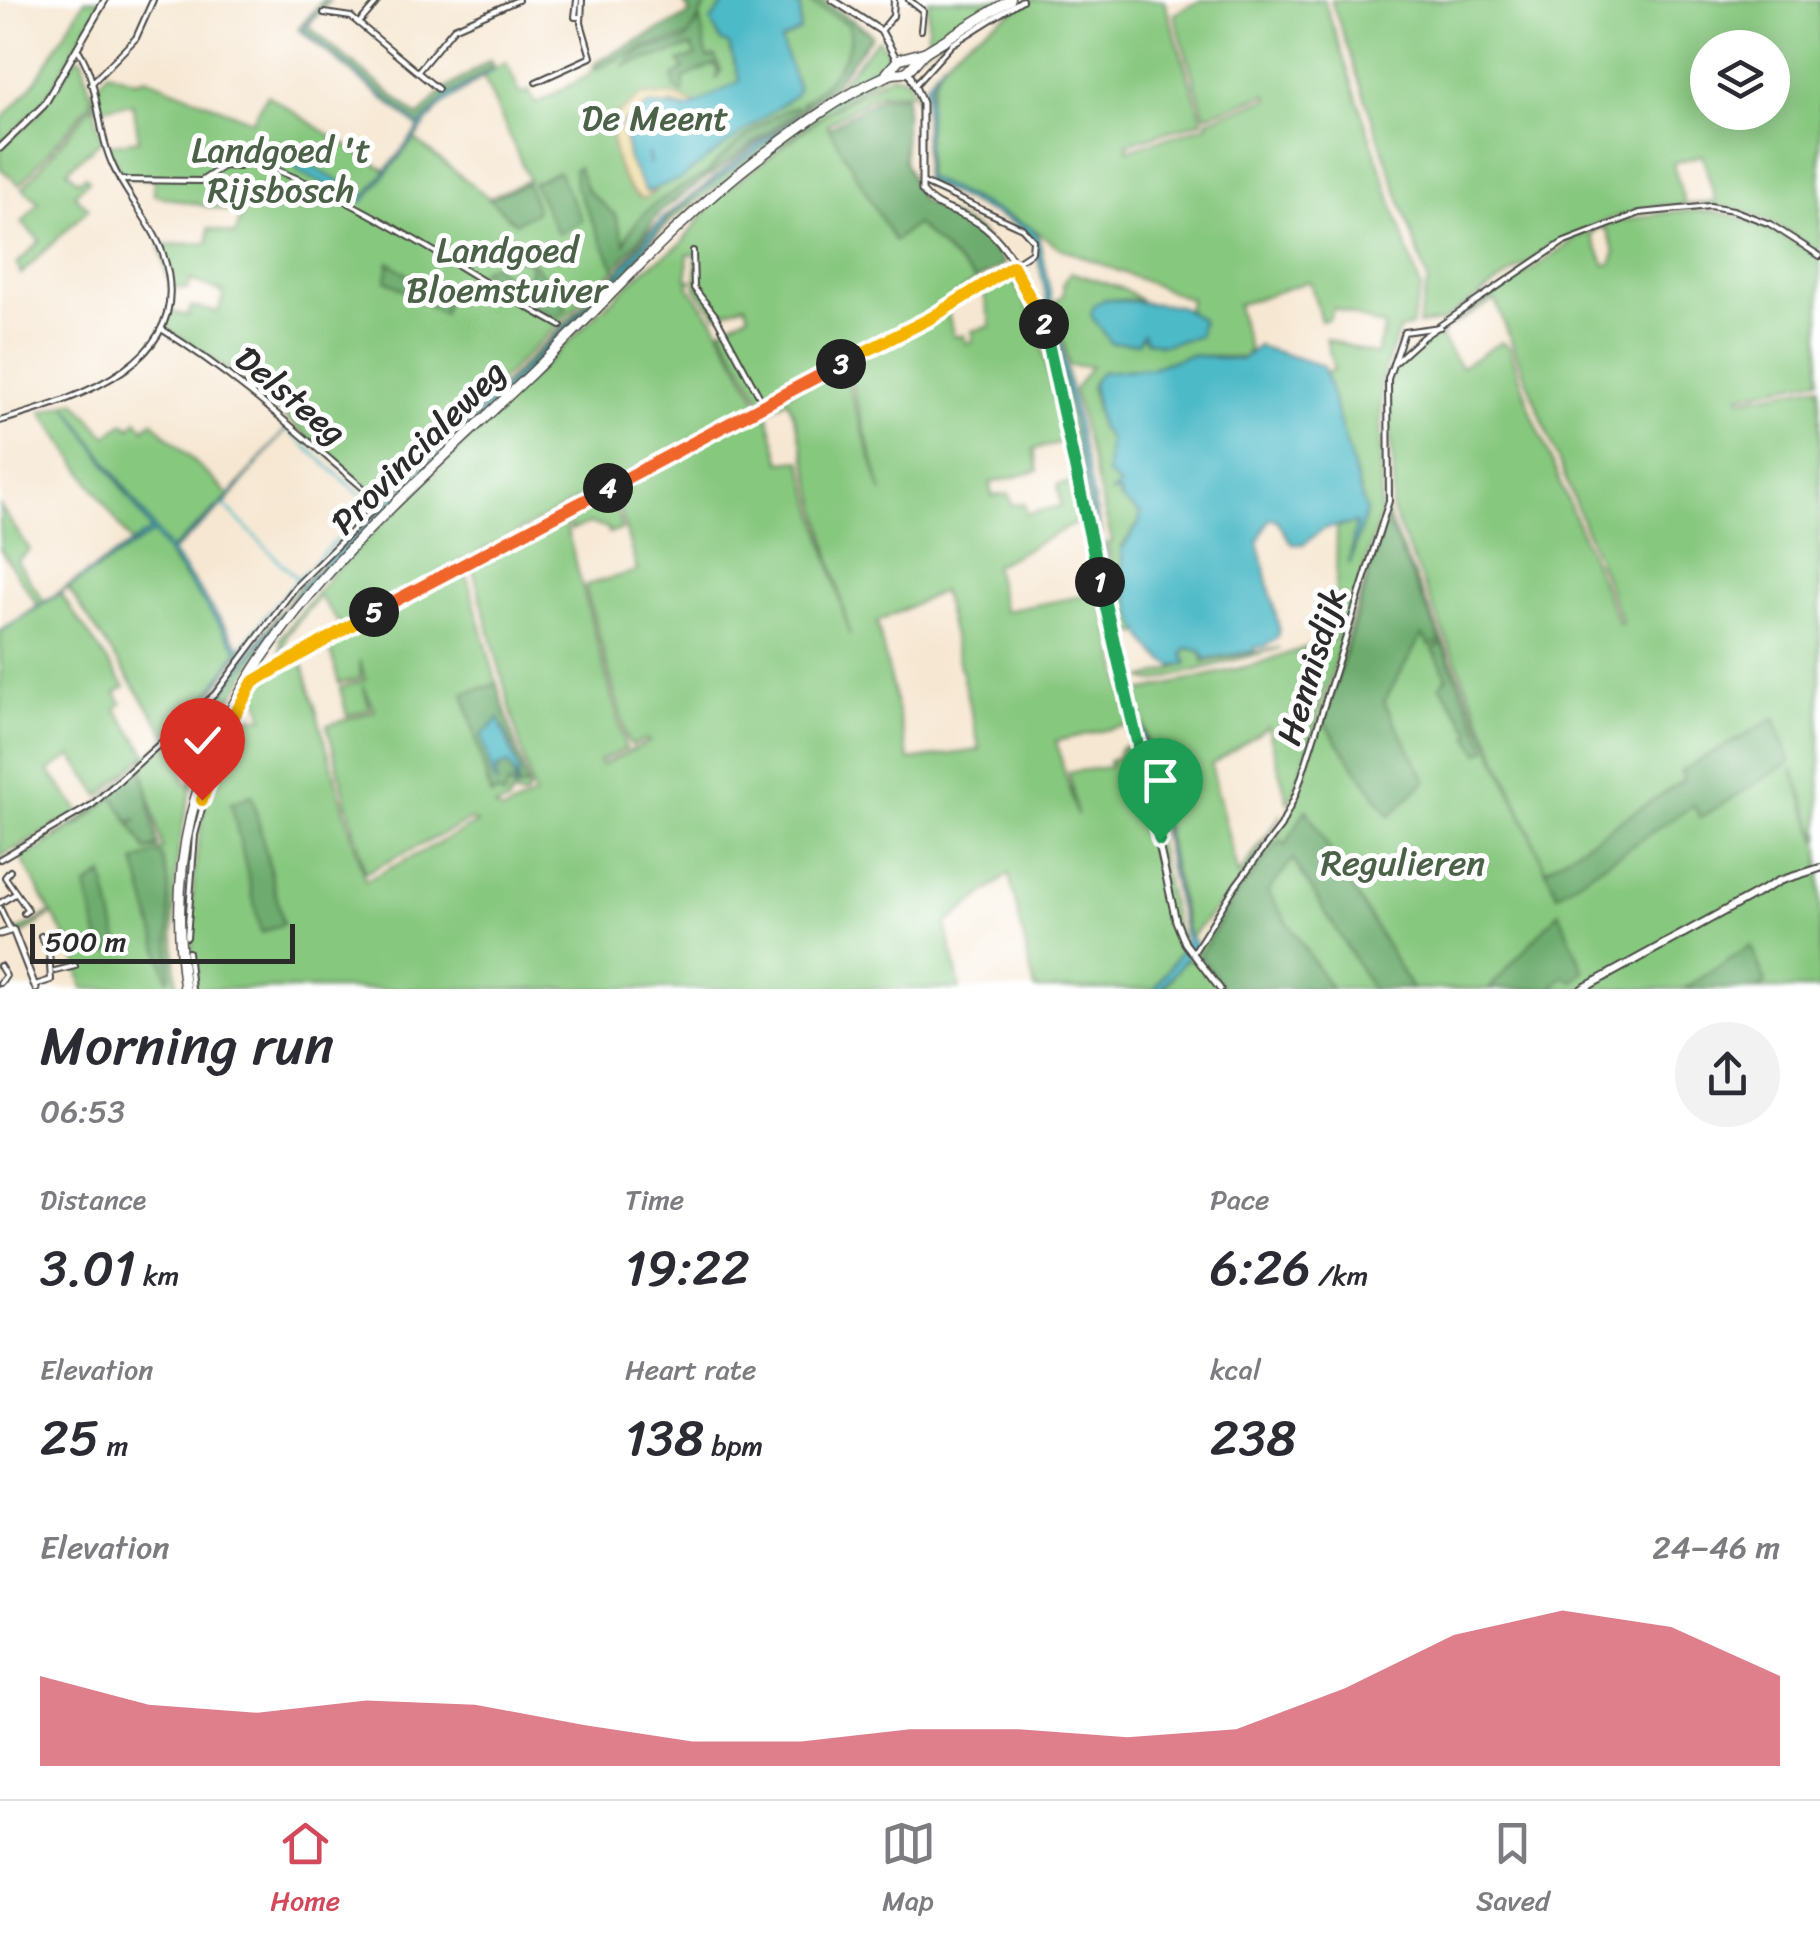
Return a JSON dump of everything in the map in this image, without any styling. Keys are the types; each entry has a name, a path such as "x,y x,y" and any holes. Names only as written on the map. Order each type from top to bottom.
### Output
{"highway":[{"name":"Provincialeweg","path":"188,989 182,893 192,811 221,727 274,635 424,478 706,203 790,134 1010,0"}],"main road":[{"path":"1582,989 1779,881 1820,868"}],"street":[{"path":"0,148 37,114 80,50 105,0"},
{"path":"91,84 136,38 153,0"},
{"path":"359,24 378,0"},
{"path":"418,72 454,28 510,0 518,0"},
{"path":"536,82 591,57 580,0"},
{"path":"833,0 880,31 915,85 922,103 920,180 929,200 984,226 1013,266 1043,323 1176,921 1185,944 1220,989"},
{"path":"880,31 893,16 894,0"},
{"path":"909,0 923,11 921,30"},
{"path":"915,85 952,44 1022,0"},
{"path":"324,13 347,15 438,89"},
{"path":"0,421 82,394 144,355 163,330 168,292 164,256 120,180 100,133 80,50"},
{"path":"232,163 246,148 252,161"},
{"path":"120,180 200,180 232,163 252,161 325,190 404,230 561,326"},
{"path":"186,970 187,894 202,800 227,729 258,677 931,318 1032,252 1028,233 920,180"},
{"path":"1392,365 1562,242 1640,213 1710,206 1732,210 1770,224 1820,256"},
{"path":"694,251 694,288 715,315 764,405"},
{"path":"1392,365 1404,332 1440,327"},
{"name":"Delsteeg","path":"0,859 81,814 215,694 296,586 376,508 369,493 276,414 208,358 163,330"},
{"name":"Hennisdijk","path":"1192,952 1280,826 1318,732 1388,500 1387,397 1392,365"},
{"path":"10,871 4,876 28,910 24,913"},
{"path":"15,894 0,906 27,957 36,987 52,980"},
{"path":"0,934 10,929"},
{"path":"41,936 57,989"},
{"path":"0,966 6,976 0,983"},
{"path":"53,972 75,966"}],"green space":[{"path":"85,0 103,0 43,103 0,145 0,122 35,82"},
{"path":"323,0 330,0 308,26 419,117 440,93 490,60 493,67 445,98 419,127 298,29"},
{"path":"688,0 822,0 869,31 871,38 826,91 662,210 615,269 380,498 235,375 167,328 169,311 188,316 191,307 218,312 224,293 191,280 188,289 170,287 160,245 208,243 209,228 235,235 242,214 154,195 154,179 122,177 107,145 139,140 133,104 97,108 93,90 108,72 135,81 146,78 252,121 267,95 385,170 382,177 414,139 489,198 529,180 482,74 506,63 521,94 529,91 535,104 589,75 596,62 690,14"},
{"path":"709,0 688,37 647,46 596,69 596,62 690,14 684,2"},
{"path":"804,0 822,0 872,35 832,86 803,107 801,104 837,68 849,46 850,35 848,24"},
{"path":"928,0 1007,0 912,56 901,55 897,48 907,50 928,43"},
{"name":"Regulieren","path":"1032,0 1164,0 1203,121 1127,144 1128,150 1208,125 1207,120 1269,98 1267,94 1205,116 1174,14 1201,0 1324,0 1421,289 1411,326 1399,330 1381,382 1381,512 1296,788 1288,803 1268,727 1211,765 1238,876 1282,814 1243,878 1279,833 1298,795 1386,513 1546,870 1391,509 1394,472 1388,398 1396,363 1580,236 1598,229 1591,235 1605,265 1611,264 1615,253 1607,230 1601,228 1613,223 1674,212 1722,213 1767,228 1820,258 1820,379 1740,395 1742,399 1820,385 1820,841 1792,768 1820,847 1820,989 1164,989 1183,962 1192,958 1236,887 1189,938 1137,692 1253,665 1335,638 1337,528 1356,522 1350,563 1366,512 1325,373 1334,370 1326,339 1376,355 1385,327 1334,308 1329,319 1321,321 1310,281 1237,305 1249,350 1244,358 1189,355 1151,368 1125,370 1091,388 1100,427 1109,439 1107,474 1120,486 1112,492 1119,492 1120,498 1140,512 1139,523 1121,547 1140,633 1129,634 1107,544 1112,542 1074,390 1091,366 1069,366 1055,303 1064,294 1063,285 1070,272 1124,289 1140,300 1105,299 1094,321 1101,323 1114,343 1139,341 1141,335 1160,345 1198,337 1202,322 1187,310 1190,299 1060,248 1032,228 925,177 928,107 941,66 973,36","holes":["1495,300 1622,622 1619,624 1532,414 1510,348 1501,342 1461,367 1441,338 1443,331"]},
{"path":"1331,0 1820,0 1820,253 1768,221 1721,207 1676,205 1634,212 1593,226 1554,246 1441,322 1418,325 1428,281","holes":["1702,155 1716,202 1685,205 1673,163"]},
{"path":"700,19 707,58 715,56 721,70 716,80 719,71 714,64 684,78 683,93 675,89 673,77 684,69 679,61 696,56 691,46 623,67 644,50 685,41"},
{"path":"878,39 891,56 889,63 893,57 891,68 676,216 653,239 628,276 316,581 270,636 232,697 214,706 217,713 208,704 187,721 221,690 300,585 620,269 647,232 659,222 618,275 306,582 629,268 674,212 828,99 688,198 749,149 834,90"},
{"path":"76,58 82,58 92,101 20,185 0,168 0,149 37,116"},
{"path":"892,74 907,78 913,92 877,94 827,124 894,240 916,223 976,280 933,311 762,401 721,329 749,314 745,304 717,315 696,288 696,254 688,254 687,279 692,280 688,286 714,321 759,403 341,626 319,596 287,635 282,658 280,638 335,570 597,314 645,269 680,245 716,198 824,115"},
{"path":"906,95 904,161 920,199 979,231 1005,264 976,280 916,224 894,241 829,128 880,97"},
{"path":"93,104 102,140 67,170 78,181 85,176 89,180 74,195 89,208 21,274 17,264 40,241 22,223 39,202 23,188"},
{"path":"796,106 799,110 662,210 615,269 575,185 574,169 578,167 587,190 615,215 625,243 647,210 706,174 756,129"},
{"path":"558,171 582,221 558,234 533,183"},
{"path":"527,183 537,211 515,223 489,199"},
{"path":"526,244 527,254 567,308 556,319 480,271 492,264 512,281 524,282 530,274 530,264 521,258 510,260 506,247"},
{"path":"389,262 446,301 443,314 386,280"},
{"path":"1011,275 1037,325 1064,443 1034,449 1038,471 990,483 992,496 1009,494 1012,505 1024,503 1027,514 1061,506 1058,485 1073,482 1082,520 994,566 1004,611 1098,593 1103,598 1176,928 1184,947 1155,989 1035,989 1009,874 946,924 960,989 195,989 193,884 203,816 238,717 264,718 255,687 259,682 301,658 365,881 477,823 471,820 365,873 327,725 375,711 363,685 370,709 347,716 340,688 365,680 360,660 361,678 339,684 329,643 315,650 315,644 464,566 497,684 464,694 491,796 509,784 514,790 528,786 524,797 511,794 508,803 495,807 502,812 534,796 471,562 842,365 882,493 846,363 947,309 954,337 964,335 966,343 973,342 972,331 991,326 983,290","holes":["788,400 850,636 801,460 781,462 767,412","615,491 637,571 586,585 586,589 627,739 631,746 646,739 649,742 601,765 599,761 626,749 564,519 568,517 571,530 590,524 608,528 609,533 622,530 611,493","942,591 980,750 909,760 877,622","1127,725 1131,745 1120,748 1117,759 1109,761 1110,767 1069,772 1077,816 1056,741","252,796 283,923 231,803"]},
{"path":"1049,317 1136,715 1043,319"},
{"path":"75,401 106,436 124,423 130,428 137,420 144,429 152,421 230,496 167,554 241,651 215,689 167,735 68,588 132,544 42,412"},
{"path":"0,506 30,550 17,561 45,603 60,593 125,687 116,693 122,703 116,709 147,754 100,796 72,756 49,771 80,812 0,857 0,631 39,607 0,549"},
{"path":"1386,519 1441,641 1430,646 1422,635 1384,702 1426,780 1390,816 1324,723"},
{"path":"1442,644 1487,749 1479,753 1469,737 1472,733 1440,685 1447,677 1433,649"},
{"path":"1187,648 1201,651 1203,662 1280,648 1153,682 1143,679 1187,664 1183,654"},
{"path":"497,684 528,786 517,787 514,752 498,723 482,735 493,778 502,763 508,764 515,776 514,790 509,784 503,797 497,792 491,796 464,693"},
{"path":"1775,718 1791,762 1700,818 1694,805 1557,895 1546,869 1684,780 1681,771"},
{"path":"183,725 173,735 185,783 190,785 202,753 185,814 175,883 177,989 83,989 74,950 52,914 21,935 18,931 51,913 18,851 39,840 22,853 27,855 47,845 43,838 47,836 51,842 113,796 129,822 137,819 131,825 147,851 158,846 151,850 163,849 142,765"},
{"path":"142,765 158,846 146,850 131,825 137,819 129,822 113,796 80,824 53,837 78,822"},
{"path":"252,795 283,924 261,933 231,803"},
{"path":"1306,809 1412,989 1372,989 1293,859 1268,892 1331,989 1224,989 1200,955 1236,896 1281,840 1285,846"},
{"path":"162,855 169,884 167,979 135,861"},
{"path":"103,875 120,948 102,953 86,886"},
{"path":"1559,912 1584,971 1574,982 1564,977 1551,989 1489,989"},
{"path":"1751,946 1766,983 1758,989 1684,989"}],"sand":[{"path":"642,95 676,96 697,105 688,109 671,104 622,127 629,161 646,192 655,192 644,199 635,194 622,176 612,138 614,117"}],"water":[{"path":"324,0 303,29 420,126 445,98 493,70 440,107 363,202 299,172 294,164 282,163 277,155 265,156 255,146 257,139 272,145 366,196 419,128 301,30"},
{"name":"De Meent","path":"727,0 782,0 801,6 800,31 781,41 798,88 796,94 680,179 646,192 629,161 623,123 650,105 688,109 740,81 729,45 721,41 711,21"},
{"path":"885,60 866,79 788,127 668,217 626,271 290,606 218,701 218,694 305,583 614,279 661,220 763,141"},
{"path":"944,60 929,87 926,177 1032,228 1038,236 1185,929 1196,945 1162,989 1155,989 1186,943 1034,240 1017,225 924,181 925,85"},
{"path":"1105,299 1179,306 1201,319 1199,336 1163,345 1146,341 1143,334 1138,343 1111,343 1091,315 1093,306"},
{"path":"1258,346 1323,366 1366,512 1349,564 1356,523 1323,529 1304,544 1292,544 1277,520 1269,519 1258,541 1279,628 1277,638 1264,647 1254,647 1255,651 1205,659 1201,651 1187,648 1183,654 1187,664 1173,666 1149,645 1129,599 1121,550 1139,523 1140,513 1124,502 1119,492 1112,492 1120,486 1107,474 1109,439 1100,427 1092,384 1101,372 1151,368 1189,355 1241,360"},
{"path":"67,406 170,550 222,504 286,429 225,504 172,552 240,647 245,645 207,697 238,650 153,533 0,632 151,530"},
{"path":"499,719 519,772 514,792 515,776 508,764 495,769 497,784 493,778 482,735"}],"waterway":[{"path":"286,429 371,504 349,527"},
{"path":"224,505 297,579"},
{"path":"310,566 347,530"},
{"path":"274,605 307,569"},
{"path":"245,643 272,608"}],"ferry route":[{"path":"648,153 650,166"}],"route":[{"path":"202,800 227,729 247,689 266,671 931,318 1013,266 1043,323 1160,840"}],"park label":[{"name":"Landgoed 't Rijsbosch","path":"281,170"},
{"name":"Landgoed Bloemstuiver","path":"507,270"}]}
